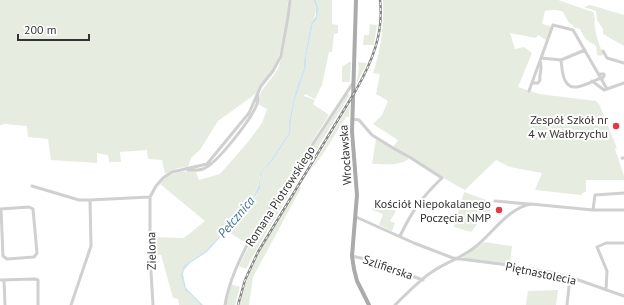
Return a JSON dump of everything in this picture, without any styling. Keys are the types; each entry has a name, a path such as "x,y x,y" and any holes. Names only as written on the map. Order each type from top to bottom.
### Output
{"main road":[{"name":"Wrocławska","path":"356,0 352,119 357,191 352,256 358,282 368,305"}],"street":[{"path":"32,186 80,200 150,197 156,186 163,178 172,172 184,169 196,171 210,165 235,138 251,114 257,104 259,90 263,82 273,72 281,56 290,0"},
{"path":"529,91 552,26 573,30 607,89"},
{"path":"541,59 561,60 585,50"},
{"path":"603,51 607,58 624,63"},
{"path":"532,83 538,83 540,80 542,68 541,59"},
{"path":"561,60 566,82 570,86 576,88 601,77"},
{"path":"592,81 604,90 624,83"},
{"name":"Romana Piotrowskiego","path":"225,305 233,276 250,239 353,83"},
{"path":"346,92 348,90 353,90"},
{"path":"352,119 359,120 372,135 442,178 420,200 400,236"},
{"path":"594,210 595,195 624,193"},
{"name":"Zielona","path":"150,197 150,255 153,305"},
{"path":"71,305 91,246 90,200"},
{"path":"495,201 594,210 624,210"},
{"path":"395,305 432,272 474,249 514,212 531,204"},
{"path":"1,209 33,209 37,253 34,257 7,259 3,256 1,209"},
{"name":"Piętnastolecia","path":"356,217 419,245 456,259 515,266 570,277 624,296"},
{"path":"606,290 606,271 597,246 606,243 624,243"},
{"name":"Szlifierska","path":"352,256 365,259 423,280"},
{"path":"567,305 570,277"},
{"path":"6,305 2,280 34,279 38,280 38,305"}],"shaded area":[{"path":"0,0 288,0 287,17 281,49 275,68 258,92 218,121 200,150 191,158 188,167 178,168 165,174 162,160 148,159 147,150 120,152 121,162 109,162 108,155 97,153 97,163 51,160 48,139 28,137 27,126 0,125"},
{"path":"291,0 313,0 316,9 311,23 304,59 304,68 295,93 289,121 288,134 262,171 259,177 259,183 252,199 243,207 230,227 223,232 205,251 188,262 182,271 185,291 200,305 179,305 178,299 173,298 161,255 151,255 151,237 184,238 205,221 160,184 168,176 181,172 196,172 199,180 220,174 248,142 262,123 267,109 258,104 261,92 278,69 284,49"},
{"path":"316,0 332,0 332,24 338,25 338,33 334,34 332,52 329,52 322,85 315,99 305,94 304,96 315,100 313,104 329,115 246,243 227,231 231,228 244,208 254,199 260,189 261,173 273,160 290,134 295,100 306,67 306,58 313,24 317,19 319,9"},
{"path":"383,0 558,0 593,12 596,35 603,54 601,56 597,55 594,44 586,39 580,29 573,27 563,12 558,10 545,11 542,24 550,26 551,28 546,40 538,35 536,38 510,33 515,49 524,47 532,53 518,87 539,94 596,101 599,104 617,148 615,149 624,180 586,180 586,192 582,193 582,195 535,190 542,173 510,167 496,160 465,190 393,147 398,140 373,124 382,115 388,101 376,94 380,74 373,73 381,37"},
{"path":"590,5 624,15 624,46 603,34 603,29 597,20 596,11 584,7"},
{"path":"370,24 377,25 374,45 363,45 364,35 369,35"},
{"path":"351,62 350,80 349,82 342,82 342,67"},
{"path":"358,62 367,63 356,85 359,68"},
{"path":"347,94 349,94 349,96 263,238 246,269 239,266 252,240"},
{"path":"350,104 349,117 346,117 323,154 308,173"},
{"path":"376,139 409,158 406,161 398,163 372,164"},
{"path":"299,186 301,188 253,277 249,305 239,305 249,273 256,258"},
{"path":"464,192 492,202 487,224 479,222 471,232 454,227"},
{"path":"375,202 396,211 390,221 395,223 392,231 379,225 383,214 372,210"},
{"path":"484,242 512,246 510,264 462,258"},
{"path":"231,284 240,287 235,305 226,305"},
{"path":"558,290 556,305 526,305 528,291"}],"water":[{"name":"Pełcznica","path":"313,0 316,0 319,9 317,19 313,24 306,58 306,67 295,100 290,134 273,160 261,173 260,189 249,205 244,208 231,228 224,233 207,252 190,263 184,270 183,274 186,288 203,305 200,305 185,291 181,275 184,265 205,251 233,222 239,211 252,199 259,184 260,173 271,160 288,134 289,121 295,93 304,68 304,59 311,23 316,16 316,7"}],"railway":[{"path":"238,305 245,280 258,252 356,90 367,69 376,47 380,24 380,0"}],"place":[{"name":"Zespół Szkół nr 4 w Wałbrzychu","path":"616,126"},
{"name":"Kościół Niepokalanego Poczęcia NMP","path":"499,210"}]}
